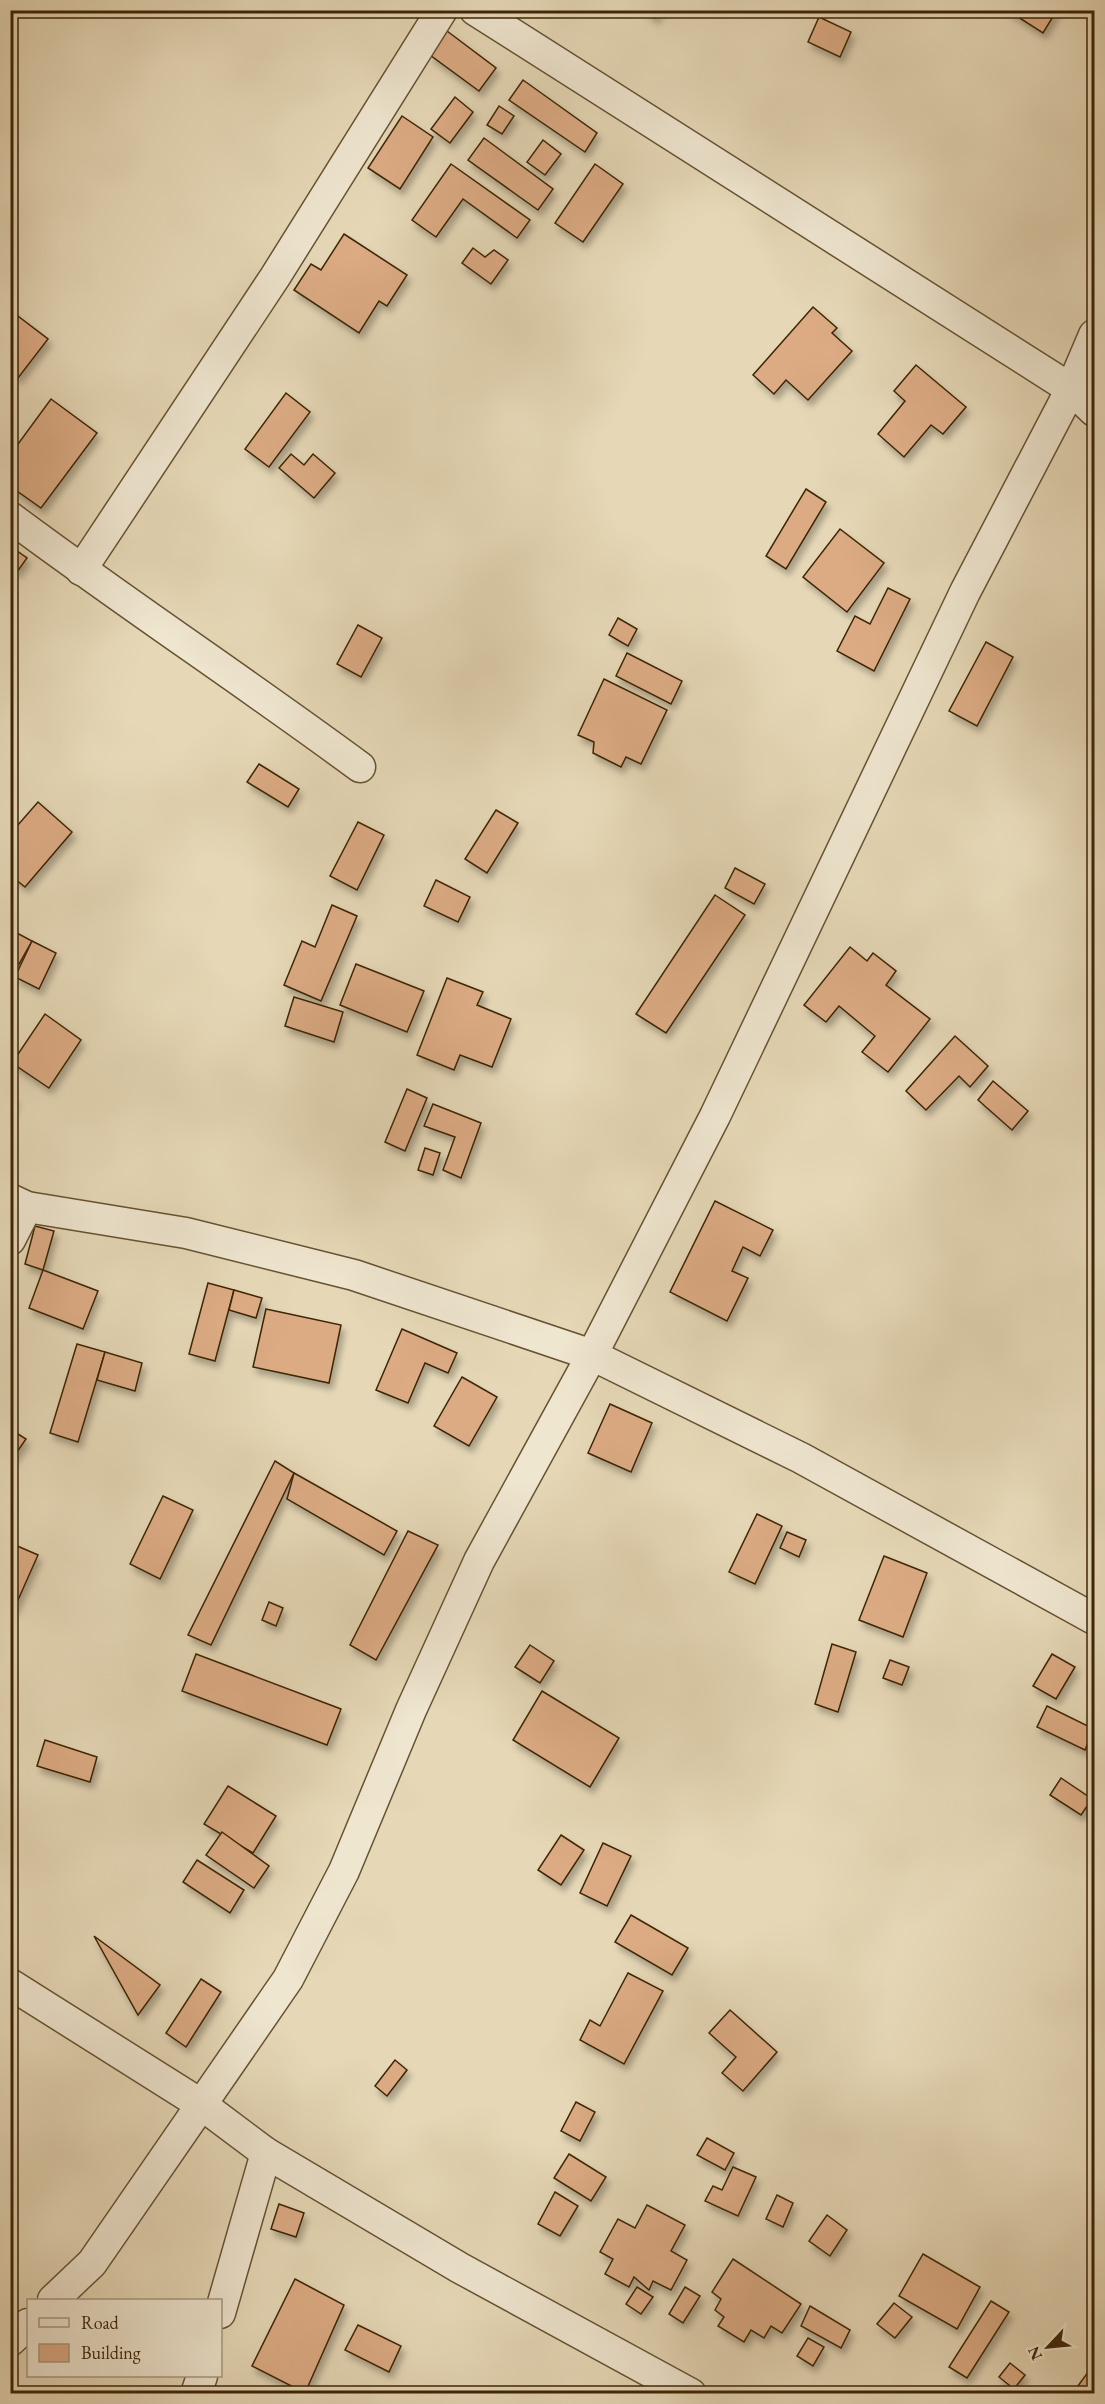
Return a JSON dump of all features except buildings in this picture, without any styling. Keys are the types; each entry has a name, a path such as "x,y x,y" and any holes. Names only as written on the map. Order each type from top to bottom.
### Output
{"street":[{"path":"81,570 275,278 441,10"},
{"path":"475,10 1071,389 1095,411"},
{"path":"55,2299 93,2263 288,1979 344,1871 411,1710 479,1561 592,1355 715,1116 965,592 1071,389 1095,335"},
{"path":"10,517 81,570 251,687 360,767"},
{"path":"10,1240 19,1203 186,1233 354,1275 592,1355 801,1458 1095,1619"},
{"path":"10,1984 202,2105 266,2153 460,2268 691,2394"},
{"path":"222,2306 266,2153"},
{"path":"10,2341 27,2325"},
{"path":"196,2394 202,2377"}]}
